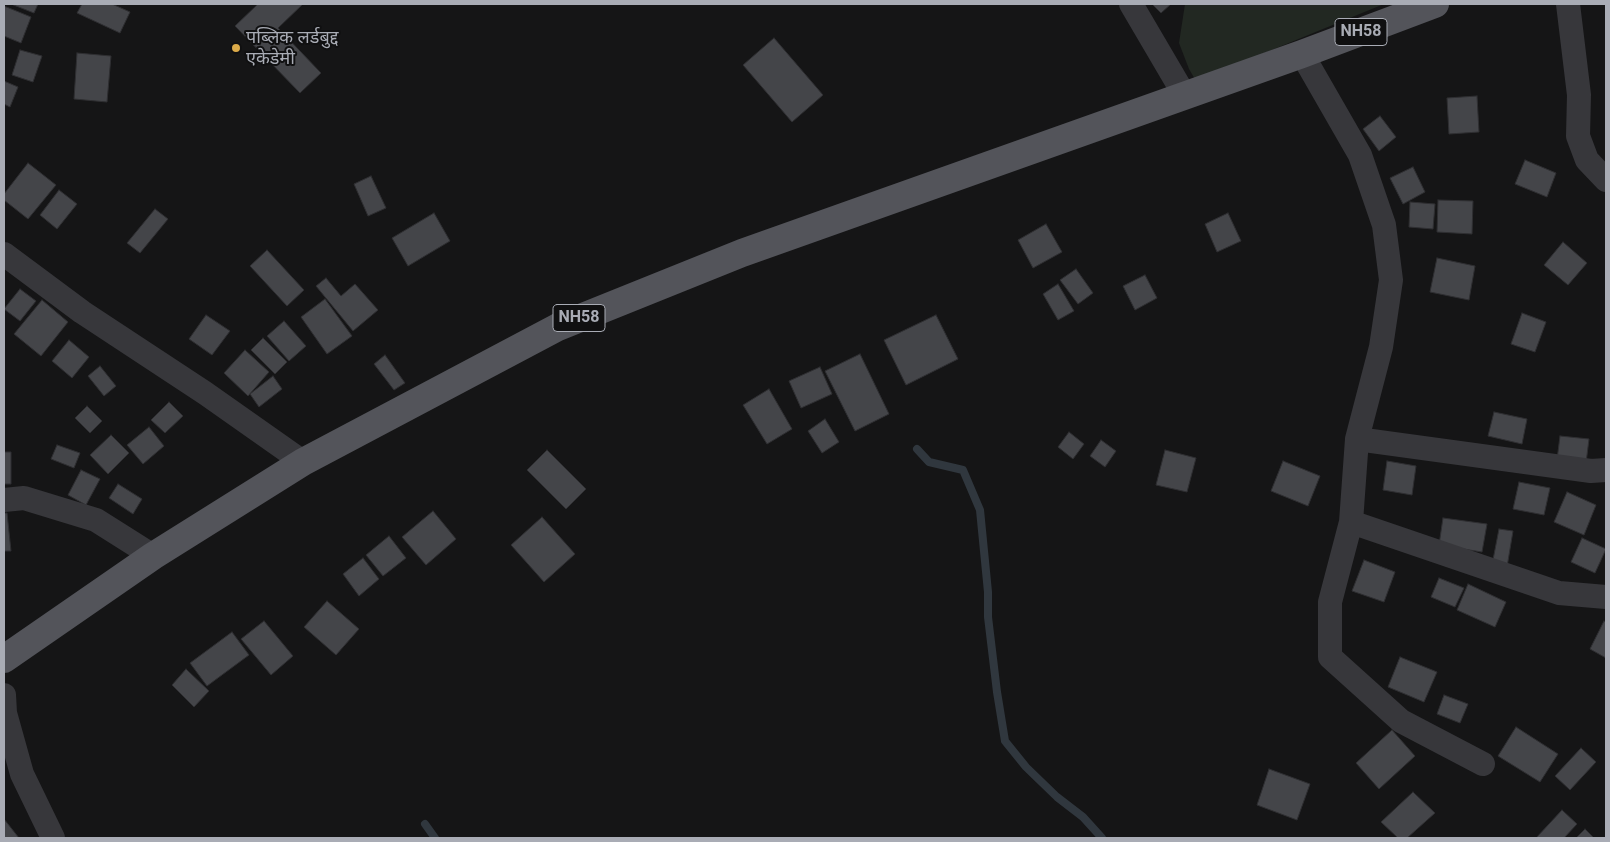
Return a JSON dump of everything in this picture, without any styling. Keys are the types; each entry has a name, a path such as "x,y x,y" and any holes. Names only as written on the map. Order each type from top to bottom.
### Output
{"main road":[{"name":"NH58","path":"4,659 153,556 303,462 558,327 742,253 1294,57 1435,4"}],"street":[{"path":"1131,4 1196,91"},
{"path":"1568,4 1579,95 1578,136 1587,160 1606,180"},
{"path":"1294,57 1360,155 1384,225 1391,280 1381,347 1357,439 1351,522 1330,602 1330,657 1401,721 1483,764"},
{"path":"4,254 82,312 303,462"},
{"path":"1357,439 1591,471 1606,470"},
{"path":"4,500 24,498 96,520 153,556"},
{"path":"1351,522 1559,593 1606,597"},
{"path":"4,695 6,713 22,774 52,838"}],"shaded area":[{"path":"1185,4 1384,4 1196,81 1179,43"}],"building":[{"path":"11,4 38,4 34,13"},
{"path":"82,4 112,4 130,12 120,33 77,13"},
{"path":"258,4 303,4 278,28 321,73 300,93 235,26"},
{"path":"1152,4 1171,4 1161,13"},
{"path":"4,6 31,17 21,43 4,36"},
{"path":"774,38 823,95 792,122 743,65"},
{"path":"20,50 42,56 33,82 12,75"},
{"path":"77,53 111,56 107,102 74,99"},
{"path":"4,81 18,87 10,107 4,104"},
{"path":"1477,96 1479,132 1449,134 1447,98"},
{"path":"1380,116 1396,137 1379,151 1363,129"},
{"path":"1525,160 1556,173 1547,197 1515,184"},
{"path":"28,163 56,185 28,219 4,200 4,194"},
{"path":"1413,167 1425,192 1403,204 1390,178"},
{"path":"371,176 386,208 368,216 354,184"},
{"path":"59,190 77,204 57,229 40,215"},
{"path":"1438,200 1473,201 1472,234 1437,232"},
{"path":"1410,202 1435,204 1433,229 1409,227"},
{"path":"155,209 168,219 140,253 127,243"},
{"path":"434,213 450,241 408,266 392,238"},
{"path":"1228,213 1241,241 1217,252 1205,224"},
{"path":"1046,224 1062,252 1033,268 1018,240"},
{"path":"1563,242 1587,263 1568,285 1544,265"},
{"path":"267,250 304,290 287,306 250,266"},
{"path":"1437,258 1475,266 1469,300 1430,292"},
{"path":"1076,269 1093,293 1078,304 1060,280"},
{"path":"1145,275 1157,298 1135,310 1123,286"},
{"path":"326,278 341,296 355,284 378,310 353,331 316,286"},
{"path":"1058,284 1074,311 1058,320 1043,294"},
{"path":"20,289 36,301 20,321 4,309"},
{"path":"325,299 352,336 327,354 301,317"},
{"path":"42,300 68,322 41,356 14,334"},
{"path":"1522,313 1546,322 1535,352 1511,344"},
{"path":"206,315 230,331 212,355 189,339"},
{"path":"936,315 958,359 906,385 884,340"},
{"path":"284,321 306,346 289,361 267,336"},
{"path":"263,338 287,362 275,374 251,350"},
{"path":"69,340 89,357 72,378 52,361"},
{"path":"245,350 269,372 248,396 224,373"},
{"path":"860,354 889,414 855,431 825,371"},
{"path":"385,355 405,383 394,390 374,364"},
{"path":"100,366 116,386 104,396 88,376"},
{"path":"820,367 832,394 801,408 789,381"},
{"path":"273,376 282,389 259,407 250,394"},
{"path":"769,389 792,429 767,444 743,405"},
{"path":"169,402 183,416 165,433 151,420"},
{"path":"87,406 102,421 90,433 75,418"},
{"path":"1494,412 1527,419 1522,444 1488,436"},
{"path":"825,419 839,442 822,453 808,431"},
{"path":"149,427 164,446 143,464 127,445"},
{"path":"1069,432 1084,444 1073,459 1058,447"},
{"path":"111,435 129,453 108,474 90,455"},
{"path":"1560,436 1589,439 1586,463 1557,460"},
{"path":"1101,440 1116,451 1105,467 1090,456"},
{"path":"57,445 80,453 74,468 51,459"},
{"path":"547,450 586,489 566,509 527,470"},
{"path":"1165,450 1196,458 1187,492 1156,485"},
{"path":"4,452 11,452 11,484 4,484"},
{"path":"1283,461 1320,476 1308,506 1271,491"},
{"path":"1387,461 1416,466 1412,495 1383,490"},
{"path":"81,470 100,479 86,505 68,495"},
{"path":"1519,482 1550,488 1544,515 1513,509"},
{"path":"118,484 142,499 133,514 109,498"},
{"path":"1567,492 1596,505 1584,535 1554,522"},
{"path":"433,511 456,539 426,565 402,537"},
{"path":"4,513 7,513 11,551 4,551"},
{"path":"542,517 575,554 544,582 511,545"},
{"path":"1443,518 1487,524 1482,552 1439,545"},
{"path":"1499,529 1513,531 1507,567 1492,565"},
{"path":"389,536 406,558 383,576 366,555"},
{"path":"1582,538 1606,549 1595,573 1571,562"},
{"path":"363,558 379,579 359,596 343,574"},
{"path":"1364,560 1395,572 1384,602 1352,591"},
{"path":"1439,578 1464,588 1455,607 1431,597"},
{"path":"1468,584 1506,602 1495,627 1457,610"},
{"path":"327,601 359,629 336,655 304,627"},
{"path":"264,621 293,656 271,675 241,639"},
{"path":"1604,621 1606,623 1606,658 1590,649"},
{"path":"232,632 249,655 207,686 190,663"},
{"path":"1400,657 1437,672 1424,702 1388,687"},
{"path":"186,669 209,691 194,707 172,685"},
{"path":"1444,695 1468,704 1460,723 1437,714"},
{"path":"1516,727 1558,754 1540,782 1498,756"},
{"path":"1392,730 1415,756 1379,789 1356,763"},
{"path":"1581,748 1596,762 1570,790 1555,776"},
{"path":"1269,769 1310,784 1297,820 1257,805"},
{"path":"1413,792 1435,813 1407,838 1398,838 1381,822"},
{"path":"1562,810 1577,824 1564,838 1536,838"},
{"path":"4,819 19,838 4,838"},
{"path":"1585,829 1594,838 1576,838"}],"waterway":[{"path":"917,449 929,462 963,470 980,510 988,592 988,617 1005,741 1026,767 1057,797 1083,817 1102,838"},
{"path":"425,824 435,838"}],"place":[{"name":"पब्लिक लर्डबुद्द एकेडेमी","path":"236,48"}]}
